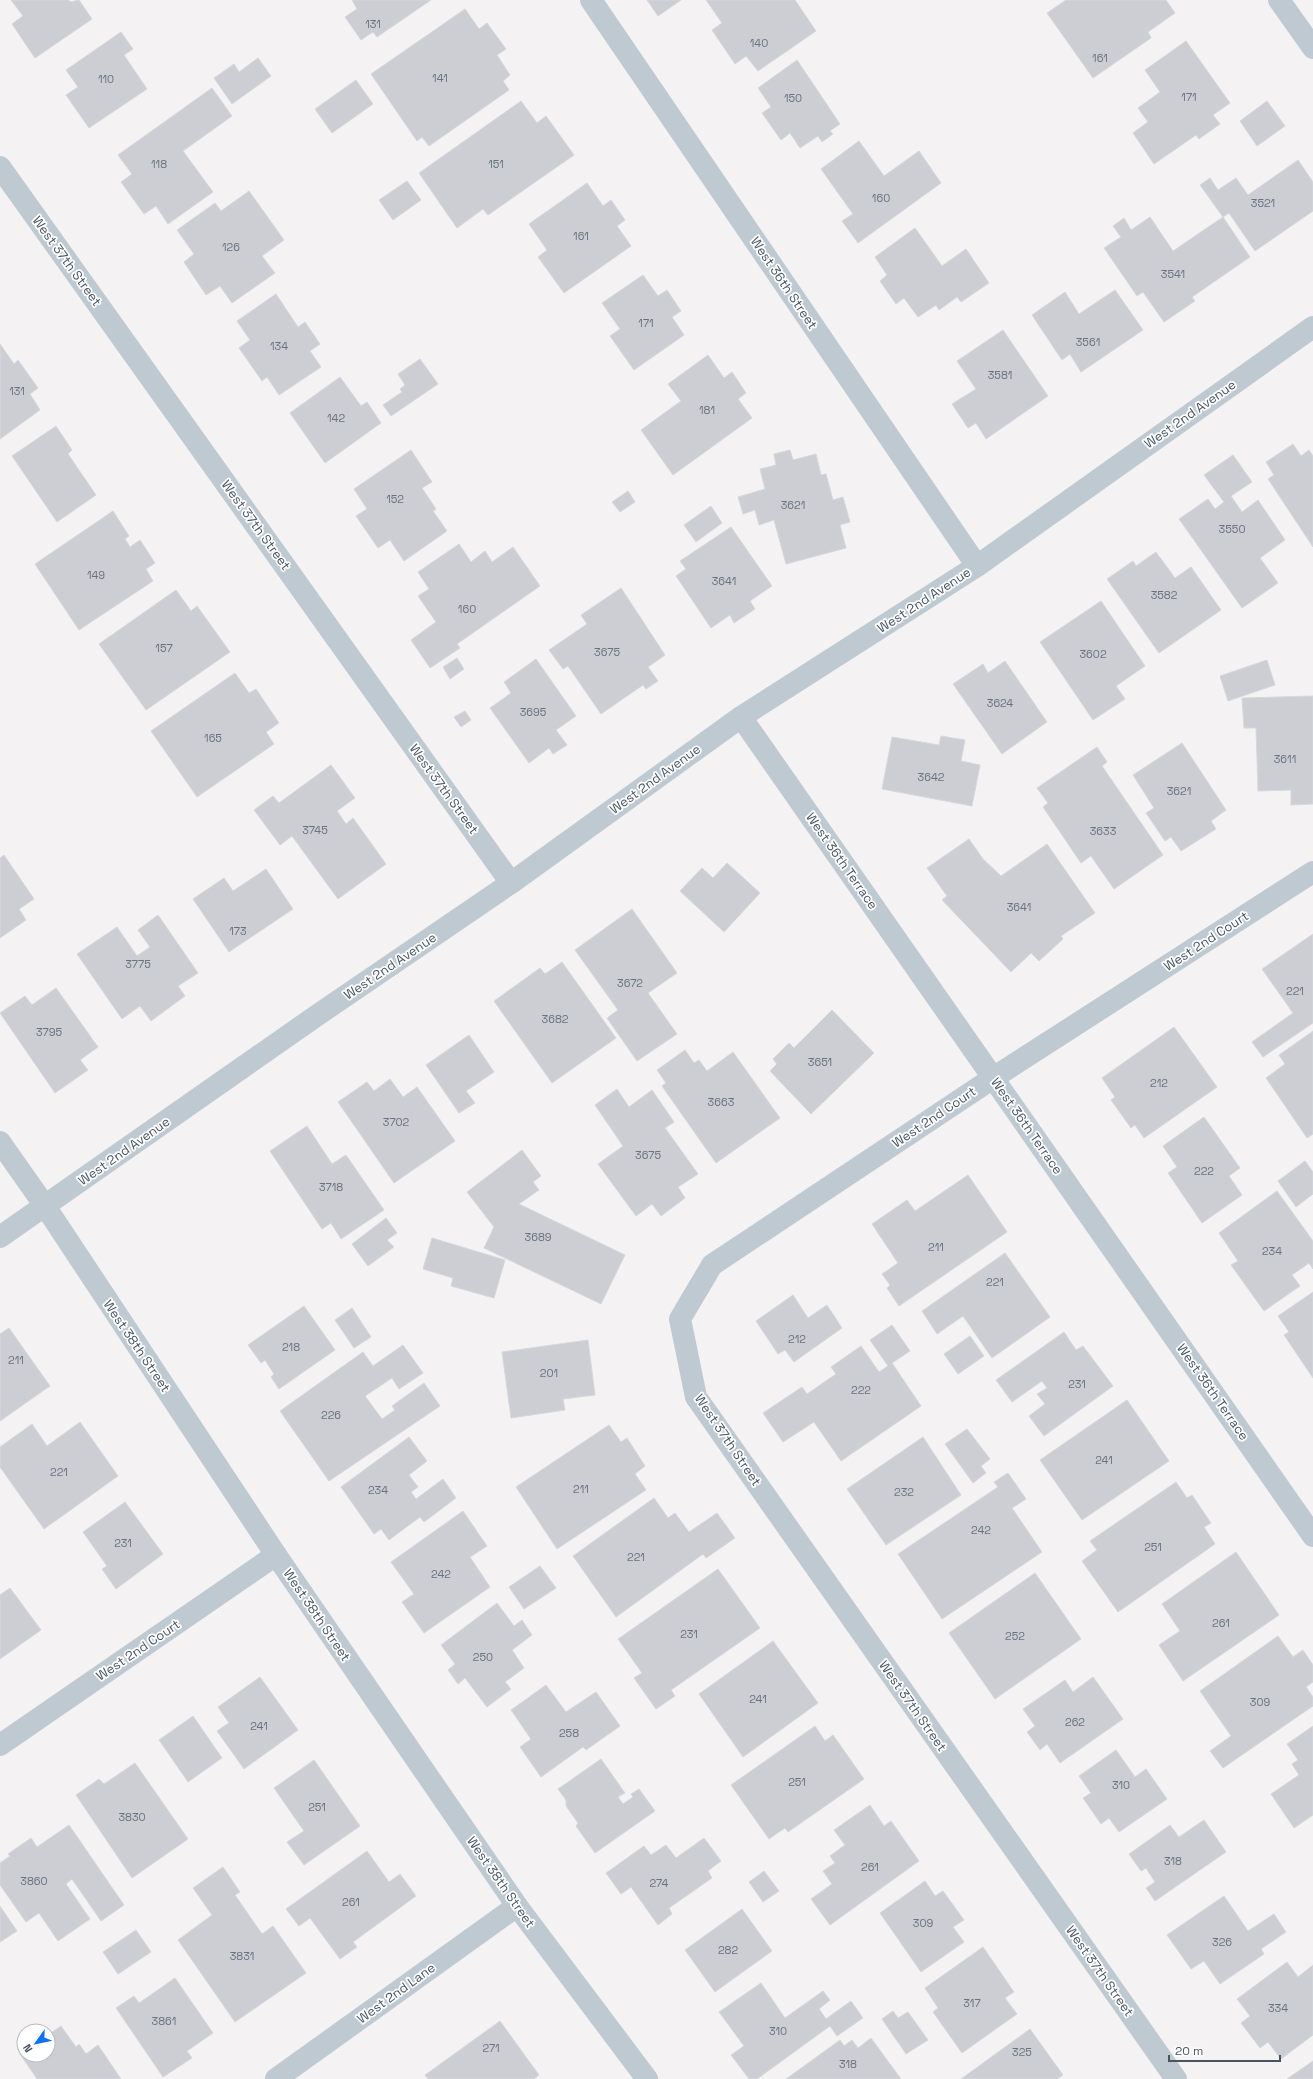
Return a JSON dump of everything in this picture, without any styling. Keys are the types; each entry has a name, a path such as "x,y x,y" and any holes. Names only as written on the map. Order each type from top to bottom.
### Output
{"street":[{"name":"West 36th Street","path":"591,0 976,566"},
{"path":"1279,0 1313,48"},
{"name":"West 37th Street","path":"0,167 512,883"},
{"name":"West 2nd Avenue","path":"0,1237 320,1014 512,883 741,717 976,566 1313,326"},
{"name":"West 36th Terrace","path":"741,717 1313,1536"},
{"name":"West 2nd Court","path":"680,1319 712,1265 993,1078 1313,872"},
{"name":"West 38th Street","path":"0,1142 45,1206 276,1555 517,1906 647,2079"},
{"name":"West 37th Street","path":"680,1319 696,1397 1176,2079"},
{"name":"West 2nd Court","path":"0,1745 276,1555"},
{"name":"West 2nd Lane","path":"276,2079 517,1906"}],"building":[{"path":"11,0 69,0 70,2 79,0 92,19 35,58 12,24 23,16"},
{"path":"352,0 431,0 377,37 373,32 361,40 345,17 357,9"},
{"path":"647,0 681,0 658,16"},
{"path":"706,0 795,0 816,31 758,71 746,56 735,64 712,30 722,23"},
{"path":"1066,0 1166,0 1175,13 1148,32 1151,38 1093,78 1047,13"},
{"path":"465,9 479,29 487,23 506,49 497,55 510,75 503,81 509,90 429,146 422,137 417,141 371,74"},
{"path":"121,32 133,49 124,55 147,89 89,128 66,95 78,87 66,70"},
{"path":"1186,41 1230,103 1213,115 1220,124 1199,139 1196,135 1154,164 1133,133 1148,122 1138,108 1160,92 1145,70"},
{"path":"258,58 271,76 232,104 214,78 234,64 239,72"},
{"path":"797,60 840,124 830,131 833,134 822,142 818,136 800,148 790,133 781,140 762,113 771,107 758,88"},
{"path":"356,80 373,104 332,133 315,109"},
{"path":"212,88 232,116 183,151 213,192 168,224 156,206 144,214 121,182 132,174 118,155"},
{"path":"521,101 537,123 546,116 574,155 488,215 483,209 457,228 419,173"},
{"path":"1267,101 1285,126 1257,146 1240,121"},
{"path":"859,141 884,176 919,151 941,183 858,243 842,221 853,214 821,169"},
{"path":"1298,160 1313,182 1313,211 1255,251 1229,213 1223,217 1200,185 1210,178 1218,190 1236,178 1248,195"},
{"path":"407,181 421,200 393,220 379,200"},
{"path":"587,183 603,206 611,200 625,220 617,226 631,246 564,293 538,257 547,250 529,224"},
{"path":"249,191 284,240 262,256 275,273 232,303 220,286 206,295 184,262 194,254 177,230 215,203 221,211"},
{"path":"1150,217 1173,251 1223,217 1250,257 1192,297 1195,301 1164,322 1143,292 1137,296 1104,248 1121,237 1113,226 1124,218 1131,230"},
{"path":"915,228 942,266 966,249 989,283 961,302 957,297 939,310 936,305 918,317 904,298 896,304 880,281 887,275 875,257"},
{"path":"643,275 658,296 667,290 681,311 672,317 684,335 634,370 610,336 620,329 602,303"},
{"path":"1115,290 1143,330 1081,372 1070,354 1062,360 1032,315 1065,292 1079,314"},
{"path":"276,294 298,327 305,322 320,344 310,351 321,367 279,395 267,377 262,381 239,348 250,340 237,321"},
{"path":"1003,330 1048,396 986,439 976,423 968,428 952,404 976,389 957,361"},
{"path":"0,344 14,364 18,360 38,388 30,394 40,410 0,439"},
{"path":"708,355 724,378 732,372 746,393 738,399 752,418 673,475 641,430 681,401 668,384"},
{"path":"420,359 438,384 391,416 383,405 402,392 400,389 405,385 398,374"},
{"path":"340,377 361,406 367,402 381,423 325,463 290,413"},
{"path":"56,426 72,450 68,454 96,495 57,522 12,456"},
{"path":"1293,444 1301,456 1309,450 1313,456 1313,547 1268,479 1274,475 1266,462"},
{"path":"411,450 432,482 422,488 436,509 433,511 447,531 404,561 390,540 378,548 356,516 367,509 354,489"},
{"path":"790,450 793,460 816,454 821,475 826,474 833,500 843,497 850,522 840,525 846,548 786,564 774,520 759,525 755,510 743,514 738,497 765,489 760,469 776,465 774,454"},
{"path":"1233,455 1252,482 1231,496 1242,512 1258,500 1285,540 1260,558 1278,583 1242,608 1179,519 1208,499 1215,509 1224,502 1204,475"},
{"path":"628,491 635,502 620,512 612,502"},
{"path":"711,506 722,523 696,542 684,525"},
{"path":"113,511 129,536 125,539 130,547 140,540 155,563 146,569 153,581 79,630 35,564"},
{"path":"731,527 772,586 750,601 755,609 734,623 730,615 711,628 676,576 686,569 680,561"},
{"path":"459,544 471,562 485,551 492,562 513,547 540,586 457,644 460,648 430,668 411,640 436,622 418,596 429,589 418,572"},
{"path":"1156,552 1175,578 1191,567 1221,610 1159,653 1107,579 1133,561 1136,566"},
{"path":"621,588 665,655 648,667 658,681 646,689 643,685 601,714 568,666 563,669 549,650 587,624 581,615"},
{"path":"176,590 191,611 197,606 230,652 146,710 99,644"},
{"path":"1101,601 1145,666 1116,686 1125,699 1093,720 1040,642"},
{"path":"457,658 464,669 450,679 443,667"},
{"path":"536,659 576,716 556,730 567,745 553,754 549,748 529,763 490,708 511,693 504,682"},
{"path":"1267,660 1275,685 1228,701 1220,676"},
{"path":"1005,661 1047,722 1002,754 953,684 983,664 988,673"},
{"path":"235,673 249,693 256,689 279,723 266,732 274,744 197,797 151,731"},
{"path":"1313,696 1313,804 1291,805 1291,790 1258,791 1256,728 1244,728 1242,698"},
{"path":"465,711 471,720 461,727 454,717"},
{"path":"941,736 965,740 961,761 980,765 972,806 882,789 892,737 939,745"},
{"path":"1182,743 1226,810 1211,821 1216,829 1181,851 1171,837 1165,841 1146,813 1154,808 1133,775"},
{"path":"1097,747 1107,762 1102,766 1163,855 1114,889 1091,856 1081,863 1043,807 1048,803 1037,788"},
{"path":"331,765 355,798 337,811 346,824 353,818 386,864 338,899 292,836 280,845 254,810 273,796 279,803"},
{"path":"969,839 983,859 1001,876 1047,844 1095,913 1061,936 1063,939 1039,961 1031,953 1011,972 942,900 947,896 927,868"},
{"path":"4,855 34,899 19,909 26,920 0,938 0,858"},
{"path":"727,863 760,893 724,932 680,891 702,868 713,878"},
{"path":"266,869 293,909 229,952 193,899 224,878 233,891"},
{"path":"632,909 677,973 648,993 677,1034 637,1061 607,1018 618,1010 575,950"},
{"path":"158,915 198,973 178,986 185,996 151,1021 140,1006 122,1019 77,954 117,927 137,956 150,947 138,930"},
{"path":"1313,934 1313,1023 1263,1057 1252,1042 1293,1013 1262,969"},
{"path":"562,962 616,1038 552,1083 494,1001 540,968 545,974"},
{"path":"56,988 98,1047 80,1060 88,1070 55,1093 0,1013 25,996 32,1005"},
{"path":"832,1010 874,1053 811,1114 770,1071 777,1064 773,1059 789,1043 794,1048"},
{"path":"1174,1027 1217,1087 1144,1138 1135,1125 1131,1128 1111,1100 1115,1097 1102,1078"},
{"path":"1313,1031 1313,1134 1307,1138 1266,1078 1285,1064 1279,1055"},
{"path":"469,1035 494,1072 466,1091 475,1103 459,1113 426,1065"},
{"path":"685,1050 694,1063 699,1060 707,1071 733,1052 780,1118 716,1163 662,1086 666,1083 657,1070"},
{"path":"390,1079 403,1097 417,1087 455,1141 394,1183 338,1102 367,1082 374,1091"},
{"path":"617,1089 629,1107 652,1090 674,1122 665,1128 698,1174 678,1187 685,1198 661,1216 652,1204 636,1216 598,1164 623,1146 595,1105"},
{"path":"1204,1117 1240,1168 1229,1176 1242,1195 1202,1223 1168,1173 1177,1167 1163,1146"},
{"path":"307,1126 332,1164 346,1155 384,1210 341,1239 331,1223 322,1229 270,1151"},
{"path":"522,1150 541,1176 533,1182 539,1190 519,1204 625,1255 601,1304 484,1248 494,1227 467,1192"},
{"path":"1305,1161 1313,1172 1313,1194 1296,1207 1278,1181"},
{"path":"968,1175 1007,1232 899,1306 887,1288 890,1285 882,1274 898,1263 872,1224 907,1200 915,1211"},
{"path":"1277,1191 1313,1241 1313,1269 1309,1263 1292,1275 1300,1286 1264,1311 1231,1265 1238,1261 1219,1233"},
{"path":"386,1218 397,1233 387,1240 394,1247 368,1266 352,1244"},
{"path":"432,1238 505,1260 494,1298 451,1286 453,1278 423,1269"},
{"path":"1005,1253 1050,1317 992,1358 963,1316 937,1334 922,1311"},
{"path":"1313,1292 1313,1378 1284,1335 1289,1332 1278,1316"},
{"path":"793,1295 808,1318 827,1305 842,1328 794,1362 785,1350 778,1354 756,1321"},
{"path":"304,1306 335,1350 279,1389 271,1377 274,1374 265,1360 261,1363 248,1345"},
{"path":"352,1308 371,1337 354,1348 335,1320"},
{"path":"892,1325 910,1351 892,1363 921,1406 841,1461 814,1422 783,1442 763,1413 802,1387 807,1394 836,1374 831,1367 861,1346 879,1372 888,1366 870,1340"},
{"path":"9,1328 50,1386 0,1421 0,1334"},
{"path":"1064,1332 1076,1350 1083,1346 1113,1386 1044,1436 1029,1416 1045,1404 1037,1394 1047,1388 1042,1381 1012,1402 996,1380"},
{"path":"970,1336 984,1356 958,1374 944,1354"},
{"path":"588,1340 595,1395 563,1399 565,1410 511,1418 502,1352"},
{"path":"403,1345 423,1373 399,1389 392,1378 365,1396 382,1419 395,1410 392,1406 424,1383 440,1406 329,1481 280,1411 363,1352 373,1366"},
{"path":"1127,1400 1169,1461 1082,1520 1040,1460"},
{"path":"80,1422 118,1476 44,1529 0,1467 0,1447 32,1424 47,1446"},
{"path":"609,1425 621,1442 627,1438 645,1466 635,1474 646,1490 557,1549 516,1487"},
{"path":"967,1429 990,1459 981,1466 986,1473 973,1483 945,1444"},
{"path":"409,1437 427,1461 409,1475 418,1487 411,1492 416,1499 443,1479 456,1498 424,1522 420,1517 389,1540 381,1529 374,1534 341,1487"},
{"path":"923,1437 961,1495 886,1545 847,1489"},
{"path":"1008,1473 1026,1499 1012,1508 1042,1552 942,1619 898,1554 998,1487 994,1482"},
{"path":"1176,1482 1187,1498 1192,1495 1211,1523 1204,1527 1215,1544 1118,1612 1082,1561 1097,1550 1090,1541"},
{"path":"654,1498 668,1518 675,1513 689,1532 717,1513 735,1538 706,1558 703,1554 616,1617 573,1556"},
{"path":"125,1502 163,1554 116,1589 102,1569 107,1566 83,1532"},
{"path":"463,1511 487,1546 470,1557 490,1587 424,1633 402,1602 414,1594 391,1562"},
{"path":"1236,1552 1279,1615 1183,1681 1159,1645 1180,1631 1162,1604"},
{"path":"540,1566 556,1588 524,1609 509,1587"},
{"path":"718,1569 760,1628 671,1690 675,1696 656,1709 634,1678 642,1673 618,1639"},
{"path":"1035,1573 1081,1639 995,1699 949,1633"},
{"path":"10,1588 41,1630 0,1659 0,1595"},
{"path":"497,1603 514,1626 522,1620 532,1635 512,1650 524,1668 505,1682 511,1689 487,1707 465,1678 458,1684 448,1670 455,1664 441,1645"},
{"path":"1278,1636 1293,1657 1303,1650 1313,1665 1313,1682 1306,1687 1313,1697 1313,1706 1223,1768 1210,1751 1231,1736 1200,1691"},
{"path":"773,1641 818,1703 743,1757 699,1694"},
{"path":"260,1677 298,1730 244,1769 217,1731 229,1723 218,1707"},
{"path":"1093,1677 1123,1719 1060,1763 1047,1744 1040,1750 1027,1732 1035,1726 1023,1709 1065,1680 1073,1692"},
{"path":"546,1685 566,1712 596,1692 620,1726 586,1750 583,1747 541,1777 520,1747 531,1739 511,1710"},
{"path":"193,1716 222,1758 188,1782 159,1740"},
{"path":"815,1726 825,1741 833,1735 864,1779 788,1832 785,1828 769,1839 731,1785"},
{"path":"1313,1726 1313,1815 1294,1828 1271,1794 1299,1775 1292,1764 1298,1760 1287,1744"},
{"path":"1116,1750 1135,1777 1146,1769 1167,1799 1119,1832 1109,1818 1101,1824 1083,1798 1091,1793 1079,1776"},
{"path":"601,1759 625,1793 618,1797 623,1804 633,1797 631,1794 639,1789 655,1811 595,1853 576,1826 578,1823 566,1806 566,1800 558,1789"},
{"path":"314,1760 360,1826 304,1865 287,1842 304,1831 274,1788"},
{"path":"135,1763 188,1839 132,1878 76,1795 99,1779 104,1784"},
{"path":"870,1805 884,1826 891,1821 919,1861 830,1925 811,1899 832,1884 823,1871 835,1863 830,1856 845,1845 834,1830"},
{"path":"1204,1820 1226,1852 1155,1901 1146,1888 1155,1882 1146,1868 1141,1871 1129,1854 1170,1825 1179,1837"},
{"path":"69,1825 124,1905 101,1921 72,1879 66,1884 90,1919 58,1941 39,1913 26,1922 0,1885 0,1863 10,1856 8,1854 31,1838 37,1847"},
{"path":"704,1838 721,1861 708,1871 712,1878 669,1908 672,1914 658,1925 631,1887 621,1894 606,1873 644,1846 651,1855 666,1845 676,1858"},
{"path":"367,1851 389,1882 400,1874 416,1896 353,1942 357,1947 340,1959 310,1918 299,1926 286,1909"},
{"path":"223,1867 240,1892 235,1895 262,1934 273,1926 306,1973 235,2022 178,1940 212,1915 193,1888"},
{"path":"764,1871 779,1891 763,1902 749,1882"},
{"path":"925,1881 935,1896 943,1891 964,1920 953,1927 964,1942 921,1972 880,1913"},
{"path":"1224,1896 1248,1931 1274,1914 1286,1932 1261,1949 1264,1954 1220,1984 1204,1961 1191,1969 1167,1935"},
{"path":"0,1906 17,1931 0,1942"},
{"path":"742,1909 772,1951 715,1992 685,1950"},
{"path":"136,1930 151,1952 118,1974 103,1952"},
{"path":"983,1947 1014,1992 1005,1998 1017,2014 962,2053 933,2012 938,2008 925,1988"},
{"path":"1287,1962 1298,1977 1313,1965 1313,2035 1281,2059 1268,2042 1260,2048 1241,2023 1250,2016 1237,1999"},
{"path":"175,1978 213,2033 187,2051 192,2058 163,2077 116,2008 134,1996 139,2003"},
{"path":"761,1983 785,2018 823,1991 830,2000 819,2009 826,2019 851,2001 863,2018 837,2036 830,2026 757,2079 749,2079 731,2055 744,2046 719,2012"},
{"path":"893,2011 898,2018 908,2012 928,2040 906,2054 882,2019"},
{"path":"500,2021 539,2075 534,2079 428,2079 425,2075"},
{"path":"61,2026 76,2047 79,2044 86,2054 98,2045 121,2079 37,2079 26,2063 56,2063 56,2029"},
{"path":"1030,2029 1063,2075 1057,2079 961,2079"},
{"path":"871,2038 901,2079 786,2079 840,2040 844,2046 852,2040 858,2048"},
{"path":"1313,2061 1313,2079 1287,2079"}]}
